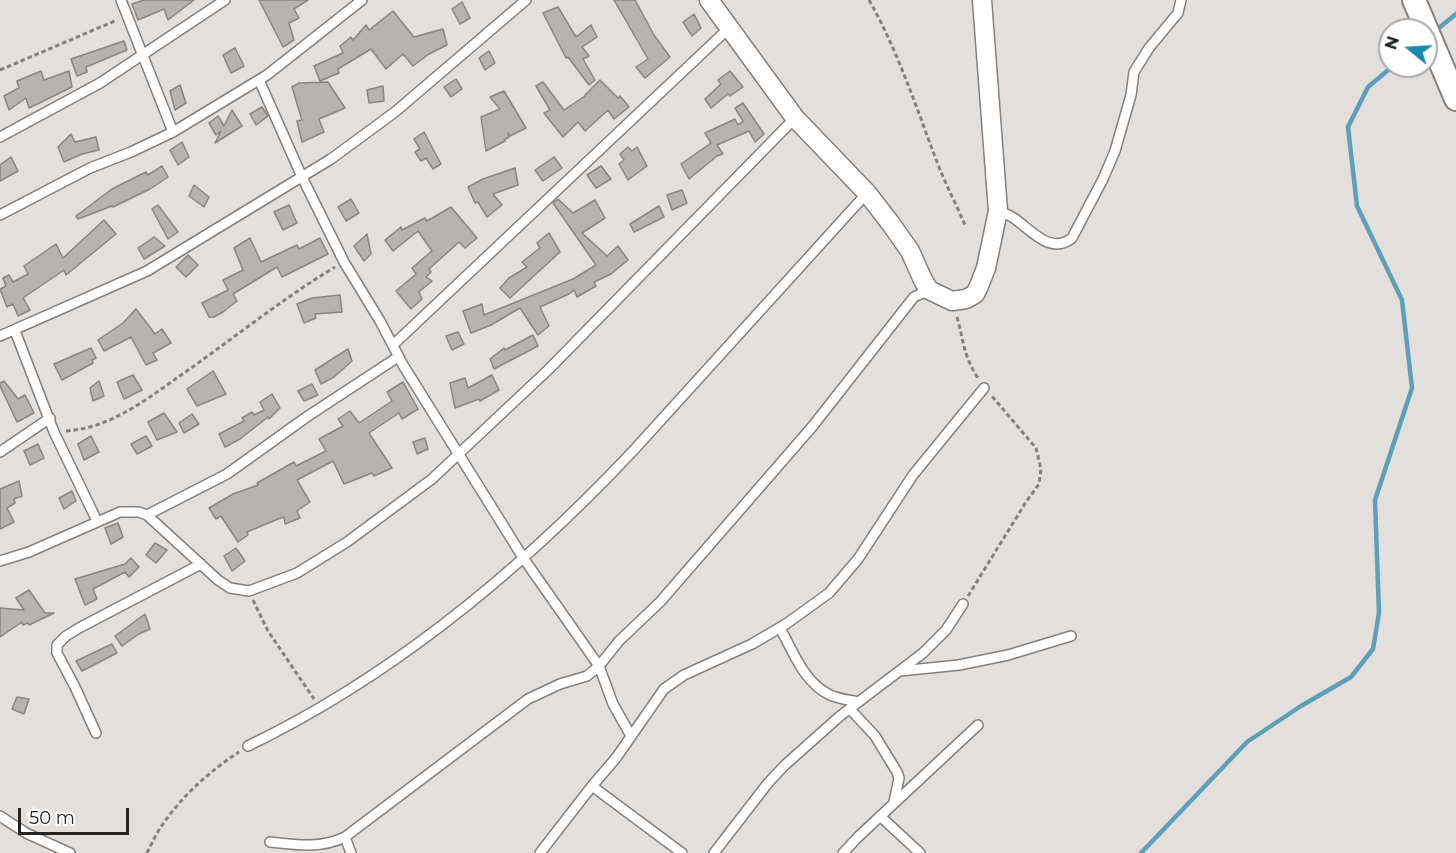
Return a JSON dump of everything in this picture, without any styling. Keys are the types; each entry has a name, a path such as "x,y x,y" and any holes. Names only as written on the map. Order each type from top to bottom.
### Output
{"street":[{"path":"709,0 795,118 867,194 891,224 910,251 929,290 952,301 966,299 975,294 986,268 998,211 982,0"},
{"path":"1416,4 1456,99"}],"lane":[{"path":"121,0 173,132"},
{"path":"0,137 68,101 225,0"},
{"path":"0,215 90,168 173,132 259,80 362,0"},
{"path":"0,336 147,271 302,177 356,142 395,112 526,0"},
{"path":"998,211 1012,217 1035,236 1045,241 1057,245 1066,243 1072,238 1115,151 1131,95 1134,72 1149,48 1178,13 1181,0"},
{"path":"393,345 729,28"},
{"path":"259,80 302,177 344,262 398,357 524,559 599,666 613,704 632,736"},
{"path":"0,561 29,552 120,512 139,512 147,515 224,585 249,591 297,573 347,542 432,479 459,455 549,369 795,118"},
{"path":"248,746 321,708 452,619 524,559 564,522 625,459 867,194"},
{"path":"270,842 318,846 345,837 528,699 560,684 581,680 599,666 619,641 660,603 812,427 914,297 929,290"},
{"path":"15,331 54,432 97,521"},
{"path":"147,515 227,474 308,416 398,357"},
{"path":"540,853 616,758 656,699 674,681 780,628 816,604 839,582 858,559 913,475 984,388"},
{"path":"0,452 50,418"},
{"path":"96,733 57,653 57,645 66,636 88,623 201,564"},
{"path":"714,853 768,783 809,742 922,653 946,630 963,604"},
{"path":"780,628 799,663 816,684 832,696 858,702"},
{"path":"898,672 1008,655 1071,636"},
{"path":"850,709 875,736 897,772 899,778 894,802"},
{"path":"843,853 879,816 978,725"},
{"path":"592,786 682,853"},
{"path":"0,816 26,833 70,853"},
{"path":"879,816 920,853"},
{"path":"345,837 351,853"}],"path":[{"path":"868,0 884,27 921,115 937,162 965,225"},
{"path":"0,70 128,16"},
{"path":"54,432 93,427 126,412 295,292 344,262"},
{"path":"952,301 968,363 984,388 1036,448 1041,469 1039,484 963,604"},
{"path":"249,591 268,631 321,708"},
{"path":"147,853 163,824 202,781 224,761 248,746"}],"building":[{"path":"144,0 194,0 168,20 164,9 138,20 132,4"},
{"path":"259,0 308,0 294,9 299,18 289,23 294,40 283,47"},
{"path":"614,0 635,0 654,35 670,57 645,78 636,67 648,59"},
{"path":"462,2 470,18 460,24 452,9"},
{"path":"558,7 576,37 591,25 597,37 582,47 589,56 583,59 595,80 589,85 568,57 566,58 543,13"},
{"path":"393,11 414,37 443,29 447,45 429,54 413,66 403,54 386,69 371,49 338,69 339,73 320,81 314,66 343,53 340,46 351,37 353,40 366,25 369,30"},
{"path":"694,14 701,28 692,36 683,22"},
{"path":"124,41 127,50 86,67 87,72 77,76 71,59"},
{"path":"235,48 244,66 231,73 223,55"},
{"path":"489,51 495,63 485,70 479,58"},
{"path":"41,71 44,80 69,71 72,87 29,108 26,98 9,110 4,96 19,88 17,81"},
{"path":"730,71 743,87 730,96 728,94 711,108 705,99 721,84 718,80"},
{"path":"456,79 462,89 451,97 444,87"},
{"path":"600,80 618,98 620,96 629,107 614,119 608,110 585,131 578,122 563,137 544,113 550,110 536,86 543,82 564,110 585,96"},
{"path":"328,82 345,108 319,119 324,132 302,142 297,121 302,120 292,87 299,83"},
{"path":"180,85 186,103 175,110 170,91"},
{"path":"383,86 384,101 369,103 367,90"},
{"path":"504,91 526,128 510,136 508,133 509,137 505,141 486,151 481,117 500,109 490,97"},
{"path":"743,103 764,134 755,142 749,131 717,145 723,154 717,156 689,179 681,164 711,143 705,133 735,119 738,125 743,121 735,108"},
{"path":"262,107 268,116 256,125 250,114"},
{"path":"232,110 242,126 215,143 221,131 216,135 209,123 218,116 224,126"},
{"path":"424,132 441,164 433,169 426,158 421,161 415,152 420,149 414,139"},
{"path":"71,134 75,142 96,137 99,150 64,162 58,147"},
{"path":"182,142 189,157 178,165 170,150"},
{"path":"628,147 632,151 637,147 647,166 628,180 619,164 624,160 620,154"},
{"path":"11,157 18,171 0,181 0,165"},
{"path":"554,157 562,168 543,181 535,170"},
{"path":"162,166 168,177 150,189 113,207 78,219 76,216 112,189 146,172 148,175"},
{"path":"601,166 611,179 596,188 587,175"},
{"path":"515,168 518,185 493,194 502,205 487,217 478,202 475,203 468,187"},
{"path":"194,185 209,197 204,207 189,196"},
{"path":"682,190 687,203 672,210 667,195"},
{"path":"351,199 359,213 346,221 338,207"},
{"path":"558,199 573,213 595,200 605,218 582,233 607,256 618,246 628,260 611,274 594,282 596,286 577,297 574,290 540,307 549,326 538,335 520,308 491,325 471,333 463,311 482,304 484,315 573,279 596,265 553,203"},
{"path":"158,205 178,232 168,239 152,209"},
{"path":"289,205 297,223 283,230 274,212"},
{"path":"659,206 664,217 634,232 630,224"},
{"path":"451,207 477,238 465,248 459,242 429,269 431,272 426,277 432,281 419,292 422,299 411,309 396,291 416,274 412,268 432,251 418,231 393,251 385,240 401,227 402,230 425,218 427,221"},
{"path":"104,220 116,234 66,275 64,270 23,298 30,310 18,316 13,304 7,307 0,289 6,286 3,278 9,275 13,282 28,274 24,266 56,244 63,258"},
{"path":"549,233 560,252 510,298 500,288 509,278 527,267 522,262 540,248 537,243"},
{"path":"367,234 371,254 364,261 354,246"},
{"path":"154,237 165,246 144,259 138,248"},
{"path":"250,238 261,262 297,245 299,249 320,238 328,254 282,277 277,267 233,294 237,301 223,312 209,317 202,303 228,290 223,280 243,270 234,248"},
{"path":"188,255 198,265 186,277 176,267"},
{"path":"340,295 342,312 315,314 316,318 304,323 297,304 312,298"},
{"path":"136,309 155,334 162,329 171,343 153,353 157,360 146,365 131,337 104,351 98,340 123,323"},
{"path":"458,332 464,344 452,350 446,336"},
{"path":"533,335 538,346 494,369 490,359 504,348 505,350"},
{"path":"91,348 96,358 92,360 93,363 62,380 54,364"},
{"path":"348,349 352,361 334,377 321,384 315,370"},
{"path":"213,371 226,394 197,406 187,389"},
{"path":"133,375 142,390 124,399 117,382"},
{"path":"492,375 499,390 480,401 479,399 455,408 450,383 465,378 468,388"},
{"path":"4,381 18,399 25,395 34,413 17,422 0,386 0,383"},
{"path":"99,381 104,396 93,401 90,388"},
{"path":"403,382 418,409 402,419 399,413 369,433 392,468 374,476 372,473 344,484 333,461 297,480 310,502 297,511 300,518 285,524 284,517 278,519 247,532 248,535 238,542 221,516 216,519 209,508 233,494 258,485 257,483 294,462 296,466 326,451 319,439 343,426 338,419 350,411 359,423 392,401 387,392"},
{"path":"312,384 318,395 304,401 298,391"},
{"path":"272,394 280,408 269,419 268,417 240,439 225,447 219,434 244,421 242,418 252,412 254,415 264,410 260,402"},
{"path":"164,413 177,432 157,440 148,422"},
{"path":"192,414 199,424 184,433 179,423"},
{"path":"91,436 99,452 84,460 78,444"},
{"path":"146,436 152,446 137,454 131,444"},
{"path":"425,438 428,449 417,454 413,442"},
{"path":"38,444 44,458 30,465 24,451"},
{"path":"19,481 22,496 14,499 15,503 7,508 14,522 0,529 0,489"},
{"path":"72,491 76,501 64,509 59,498"},
{"path":"118,523 123,537 111,544 105,528"},
{"path":"155,543 167,550 156,563 146,555"},
{"path":"236,548 245,561 232,571 224,556"},
{"path":"131,558 139,567 129,577 125,572 93,589 97,599 85,605 75,579 125,564"},
{"path":"29,590 45,613 54,613 29,625 28,623 23,625 22,622 0,637 0,608 24,610 16,598"},
{"path":"145,614 150,629 122,646 115,636"},
{"path":"112,644 117,653 82,671 76,661"},
{"path":"17,697 29,699 24,714 12,709"}],"waterway":[{"path":"1438,29 1456,14"},
{"path":"1141,853 1247,742 1301,706 1351,677 1373,649 1379,613 1375,500 1412,388 1402,300 1357,206 1348,127 1368,87 1379,78"}]}
